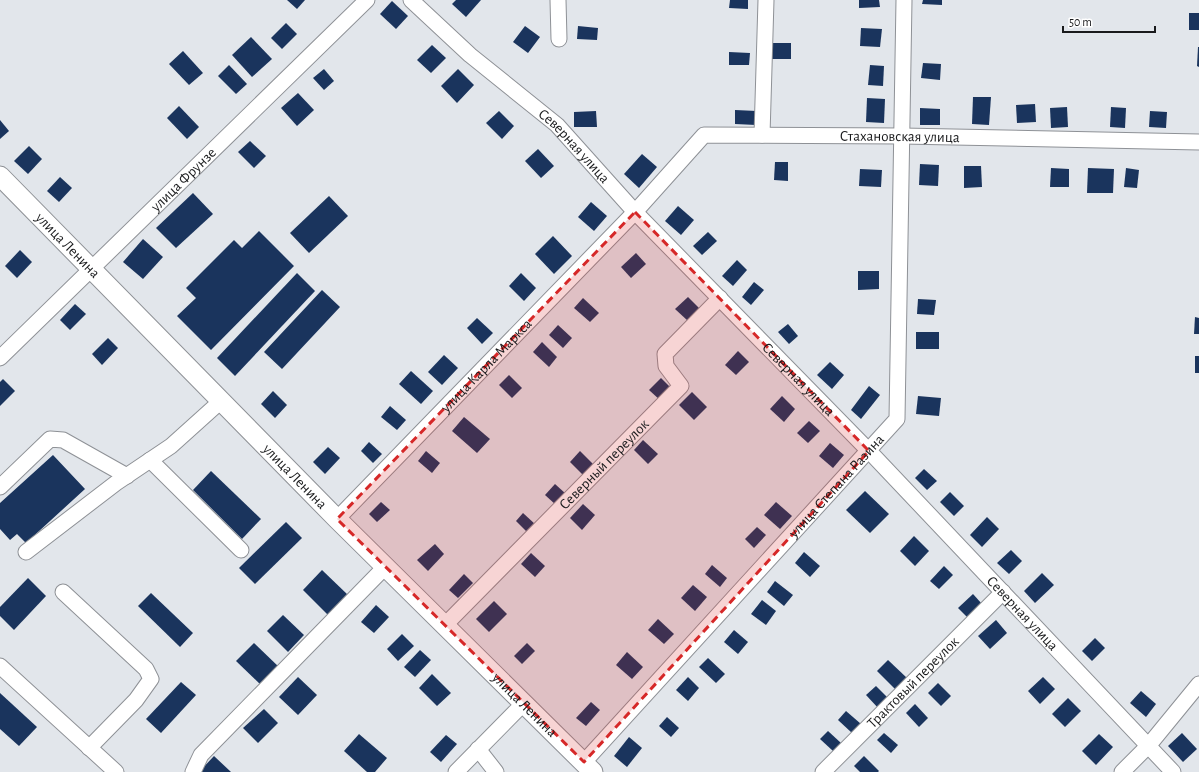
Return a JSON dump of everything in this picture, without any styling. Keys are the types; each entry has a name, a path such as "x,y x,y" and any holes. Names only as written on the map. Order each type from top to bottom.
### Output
{"main road":[{"name":"улица Ленина","path":"0,176 337,519 588,767"}],"street":[{"name":"улица Фрунзе","path":"0,358 367,0"},
{"name":"Северная улица","path":"411,0 470,55 557,125 636,212 869,451 1173,772"},
{"path":"558,0 559,39"},
{"path":"762,135 766,0"},
{"name":"улица Степана Разина","path":"588,767 897,419 904,0"},
{"name":"Стахановская улица","path":"636,212 704,134 1199,142"},
{"name":"улица Карла Маркса","path":"337,519 636,212"},
{"name":"Северный переулок","path":"445,625 681,386 666,366 665,354 720,298"},
{"path":"26,552 127,476 171,446 221,401"},
{"path":"0,487 50,439 63,440 127,476"},
{"path":"150,460 241,550"},
{"path":"193,772 201,755 385,567"},
{"path":"62,592 146,669 152,680 136,700 89,748"},
{"name":"Трактовый переулок","path":"823,772 1003,592"},
{"path":"0,666 116,772"},
{"path":"1122,772 1149,745 1199,684"},
{"path":"456,772 524,703"},
{"path":"478,749 496,772"}],"highlighted area":[{"path":"635,212 869,451 584,762 337,519"}],"building":[{"path":"287,0 305,0 297,9"},
{"path":"456,0 481,0 466,17 452,4"},
{"path":"730,0 748,0 748,9 729,8"},
{"path":"859,0 879,0 880,7 859,8"},
{"path":"923,0 942,0 942,5 922,4"},
{"path":"392,1 408,16 396,29 380,14"},
{"path":"1189,13 1199,13 1199,30 1189,30"},
{"path":"286,23 297,34 282,49 271,38"},
{"path":"525,26 540,37 528,53 513,42"},
{"path":"578,26 598,28 597,40 577,39"},
{"path":"861,28 882,29 880,47 860,46"},
{"path":"251,37 272,59 252,77 232,55"},
{"path":"772,43 791,43 791,59 771,59"},
{"path":"432,45 446,58 431,73 417,60"},
{"path":"1199,47 1199,67 1197,66"},
{"path":"183,51 203,73 189,85 169,64"},
{"path":"729,52 750,53 749,65 729,65"},
{"path":"923,63 941,64 940,80 921,78"},
{"path":"229,65 247,84 236,94 218,76"},
{"path":"870,65 884,66 883,86 868,85"},
{"path":"324,69 334,81 324,90 313,78"},
{"path":"458,69 474,85 457,103 441,86"},
{"path":"298,93 314,110 297,126 281,108"},
{"path":"973,97 991,97 989,125 972,124"},
{"path":"867,98 885,99 884,123 866,122"},
{"path":"1035,104 1036,122 1017,123 1016,105"},
{"path":"179,106 199,127 187,139 167,118"},
{"path":"1067,107 1068,127 1051,128 1050,108"},
{"path":"1111,107 1126,108 1125,128 1110,127"},
{"path":"920,108 940,109 940,125 920,125"},
{"path":"735,110 757,111 756,125 735,124"},
{"path":"499,111 514,126 502,139 486,123"},
{"path":"596,111 597,127 574,127 574,112"},
{"path":"1150,111 1167,112 1166,128 1149,127"},
{"path":"0,120 9,131 0,139"},
{"path":"250,141 266,156 254,168 238,152"},
{"path":"29,146 42,159 28,174 14,161"},
{"path":"538,149 554,166 541,178 525,161"},
{"path":"642,154 657,167 639,188 624,174"},
{"path":"775,162 788,162 788,181 774,180"},
{"path":"920,164 939,165 938,186 919,185"},
{"path":"964,166 981,166 982,187 964,188"},
{"path":"1051,168 1069,169 1069,187 1050,187"},
{"path":"1088,168 1114,169 1113,193 1087,193"},
{"path":"1126,168 1139,170 1137,188 1124,187"},
{"path":"860,169 882,170 881,187 859,186"},
{"path":"60,177 72,188 59,202 47,191"},
{"path":"193,193 213,214 176,248 156,228"},
{"path":"329,196 348,216 309,253 290,233"},
{"path":"591,202 607,216 594,231 578,217"},
{"path":"678,206 694,220 681,235 665,221"},
{"path":"259,231 294,266 211,350 177,316 196,298 186,288 234,240 242,248"},
{"path":"708,232 717,241 702,255 693,246"},
{"path":"553,236 572,256 554,274 535,254"},
{"path":"143,239 163,257 143,279 123,262"},
{"path":"20,250 32,262 17,278 5,266"},
{"path":"636,253 646,264 631,278 621,267"},
{"path":"737,260 747,270 733,286 722,276"},
{"path":"858,271 879,271 879,289 858,290"},
{"path":"297,273 315,291 235,376 217,358"},
{"path":"521,273 536,288 524,301 509,286"},
{"path":"754,282 764,290 751,305 742,297"},
{"path":"322,290 340,307 282,369 264,352"},
{"path":"688,297 700,309 688,321 675,309"},
{"path":"583,298 599,313 590,322 574,308"},
{"path":"918,299 936,300 934,315 917,314"},
{"path":"75,304 86,314 70,330 60,320"},
{"path":"1195,317 1199,318 1199,334 1194,334"},
{"path":"477,318 493,333 482,344 467,328"},
{"path":"788,324 798,336 789,344 778,332"},
{"path":"558,325 572,338 563,348 549,335"},
{"path":"916,332 939,332 939,349 916,349"},
{"path":"108,338 118,348 102,365 92,354"},
{"path":"542,342 557,357 549,367 533,352"},
{"path":"738,351 749,362 736,375 725,365"},
{"path":"444,355 458,368 442,385 428,372"},
{"path":"1195,356 1199,356 1199,373 1195,373"},
{"path":"830,362 844,375 832,389 817,375"},
{"path":"411,371 433,391 421,404 399,384"},
{"path":"509,375 522,388 512,398 499,385"},
{"path":"661,378 672,389 661,401 649,390"},
{"path":"3,379 15,391 0,406 0,382"},
{"path":"869,386 880,395 861,419 851,410"},
{"path":"273,391 287,405 275,418 261,404"},
{"path":"692,392 707,407 694,420 679,405"},
{"path":"782,396 795,409 784,422 770,409"},
{"path":"918,396 941,398 939,416 916,414"},
{"path":"390,406 406,420 397,430 381,417"},
{"path":"464,417 490,439 477,453 452,431"},
{"path":"809,421 820,431 808,443 797,433"},
{"path":"643,440 658,454 648,464 634,450"},
{"path":"369,442 382,454 373,463 361,451"},
{"path":"830,443 844,455 833,468 819,456"},
{"path":"328,447 340,458 325,474 313,462"},
{"path":"426,451 440,463 432,473 418,461"},
{"path":"580,451 595,466 585,477 570,462"},
{"path":"53,455 85,489 26,543 17,534 10,540 0,529 0,503"},
{"path":"924,469 937,481 927,490 915,478"},
{"path":"211,471 261,519 242,539 193,490"},
{"path":"555,484 566,494 556,505 545,495"},
{"path":"865,491 889,514 870,533 846,510"},
{"path":"950,492 964,506 954,516 940,502"},
{"path":"381,502 390,510 377,522 369,514"},
{"path":"776,502 792,516 780,529 764,515"},
{"path":"583,504 595,515 582,530 570,518"},
{"path":"523,513 536,525 528,533 516,521"},
{"path":"987,517 999,529 982,547 970,535"},
{"path":"286,522 302,538 255,584 239,568"},
{"path":"757,527 766,535 754,548 745,539"},
{"path":"914,536 929,551 915,566 900,551"},
{"path":"435,544 444,554 428,571 417,560"},
{"path":"1011,550 1022,561 1009,574 997,563"},
{"path":"804,552 820,566 810,577 795,563"},
{"path":"531,553 545,566 535,577 521,564"},
{"path":"712,565 727,578 720,587 705,574"},
{"path":"944,566 953,575 939,589 930,581"},
{"path":"322,570 348,595 328,615 303,590"},
{"path":"1042,573 1054,585 1035,603 1024,591"},
{"path":"464,574 473,583 458,598 449,590"},
{"path":"28,578 46,596 14,630 0,616 0,607"},
{"path":"775,581 793,595 784,606 767,592"},
{"path":"693,585 707,597 695,611 681,598"},
{"path":"151,593 193,633 180,647 138,606"},
{"path":"973,594 982,604 968,618 958,608"},
{"path":"762,600 776,611 766,625 751,614"},
{"path":"494,601 507,614 489,632 476,619"},
{"path":"376,605 389,617 374,633 361,622"},
{"path":"283,615 304,635 288,652 267,631"},
{"path":"658,619 674,634 664,644 648,630"},
{"path":"996,620 1007,633 990,649 978,636"},
{"path":"734,630 748,642 738,654 724,642"},
{"path":"402,634 414,646 398,661 387,649"},
{"path":"1095,638 1105,648 1092,661 1082,651"},
{"path":"254,643 281,669 263,687 236,661"},
{"path":"527,643 535,651 522,664 514,656"},
{"path":"420,650 431,660 415,677 404,667"},
{"path":"627,652 643,667 632,679 616,665"},
{"path":"708,658 725,674 716,683 699,667"},
{"path":"888,660 907,678 896,690 877,671"},
{"path":"432,674 451,693 437,706 419,688"},
{"path":"298,677 317,695 298,715 279,697"},
{"path":"688,677 699,688 688,701 676,690"},
{"path":"1043,677 1055,689 1040,704 1028,691"},
{"path":"181,682 196,695 161,733 146,719"},
{"path":"938,683 951,696 941,706 928,693"},
{"path":"876,686 889,699 879,709 866,695"},
{"path":"1141,691 1156,704 1146,717 1130,703"},
{"path":"0,693 37,727 19,746 0,729"},
{"path":"1068,698 1081,711 1065,727 1052,714"},
{"path":"591,702 600,710 586,726 576,718"},
{"path":"915,704 928,718 919,727 906,713"},
{"path":"264,709 278,723 258,743 243,728"},
{"path":"846,711 861,724 852,733 838,720"},
{"path":"667,717 679,728 671,737 659,726"},
{"path":"828,731 841,743 833,751 820,739"},
{"path":"884,733 898,745 891,753 877,740"},
{"path":"1182,733 1197,749 1183,762 1168,746"},
{"path":"359,734 387,758 375,772 367,772 344,751"},
{"path":"1099,734 1113,747 1096,765 1082,751"},
{"path":"446,735 457,744 441,762 430,752"},
{"path":"629,737 642,748 627,767 614,756"},
{"path":"214,756 231,772 199,772"},
{"path":"864,756 879,771 878,772 860,772 854,766"}]}
